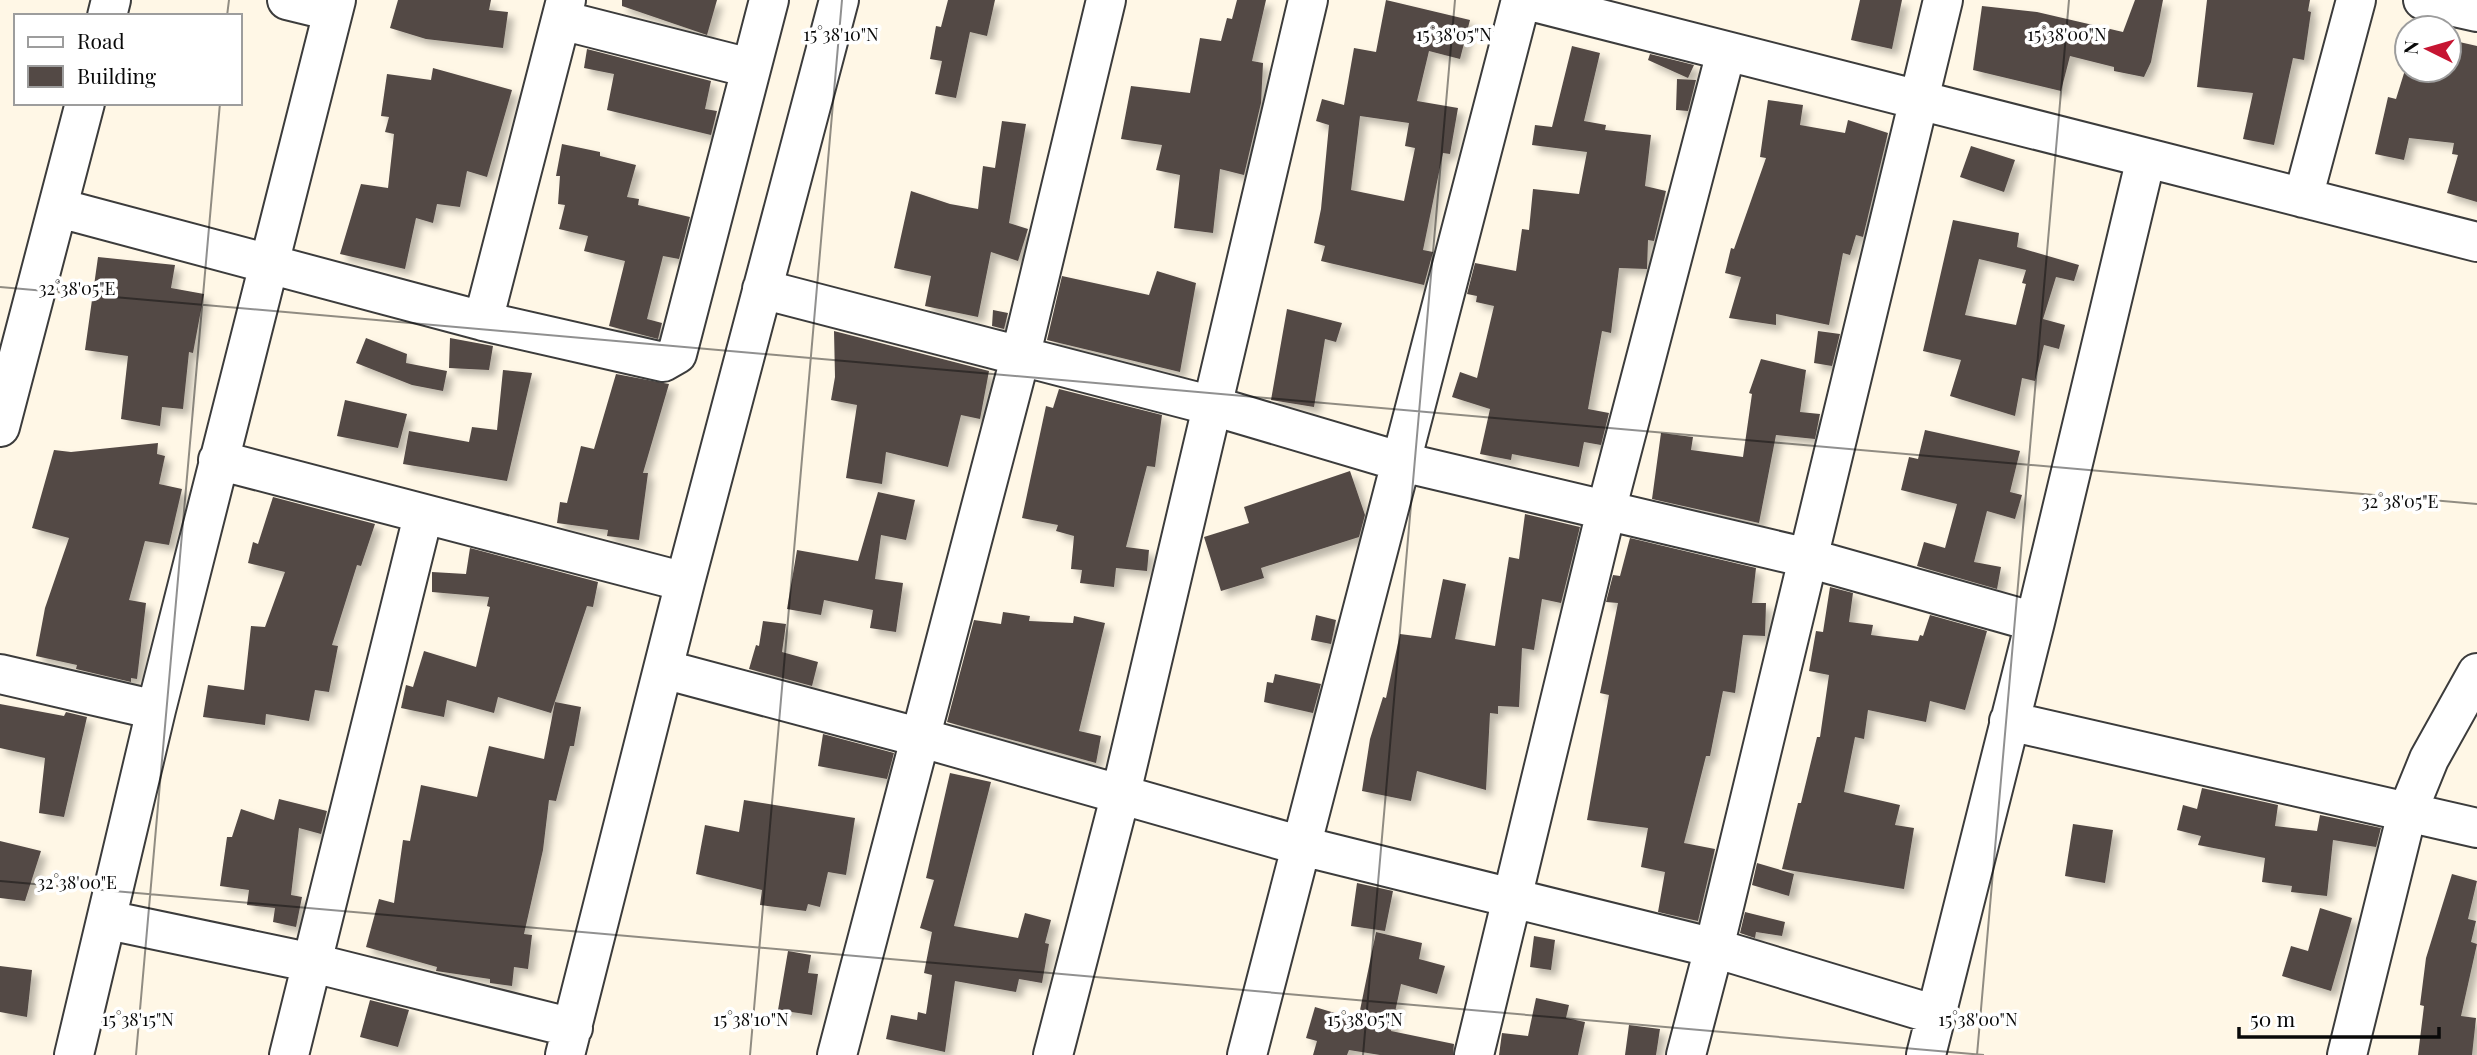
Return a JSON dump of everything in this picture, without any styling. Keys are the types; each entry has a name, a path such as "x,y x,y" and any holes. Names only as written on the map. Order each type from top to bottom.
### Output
{"street":[{"path":"75,1055 156,710 334,6 287,0"},
{"path":"59,208 268,266 483,321 642,360 663,362 677,354 769,0"},
{"path":"107,920 313,963 570,1048 685,582 839,0"},
{"path":"836,1055 922,738 1020,358 1107,0"},
{"path":"1053,1055 1121,793 1308,0"},
{"path":"1247,1055 1521,0"},
{"path":"1526,0 2477,242"},
{"path":"1686,1055 1921,100 1942,0"},
{"path":"2302,198 2356,0"},
{"path":"2423,0 2477,12"},
{"path":"483,321 564,10 750,68"},
{"path":"1474,1055 1606,511 1726,52"},
{"path":"2,412 59,208 85,105"},
{"path":"1926,1055 2035,622 2146,158"},
{"path":"762,289 1213,406 1402,461 1808,558 2035,622"},
{"path":"218,460 423,516 685,582"},
{"path":"289,1055 423,516"},
{"path":"663,669 1121,793 1302,846 1714,948 1936,1014"},
{"path":"2347,1055 2407,813 2429,759 2477,673"},
{"path":"0,674 156,710"},
{"path":"2009,721 2477,828"}],"building":[{"path":"398,0 491,0 489,10 508,12 503,48 426,39 390,28"},
{"path":"622,0 717,0 707,35 622,6"},
{"path":"948,0 995,0 987,36 970,32 956,98 935,94 942,61 930,59 936,26 941,27"},
{"path":"1237,0 1266,0 1252,61 1263,63 1261,103 1244,175 1220,169 1213,233 1174,228 1180,175 1156,170 1162,145 1121,139 1131,86 1190,93 1200,38 1221,41 1227,18 1232,19"},
{"path":"1386,0 1470,20 1460,59 1429,51 1417,101 1458,108 1450,154 1443,153 1423,250 1433,252 1424,285 1321,261 1325,246 1314,243 1321,209 1329,125 1316,121 1322,99 1344,105 1354,48 1376,52","holes":["1360,116 1409,123 1405,146 1415,148 1404,201 1351,190"]},
{"path":"1860,0 1902,0 1892,49 1851,40"},
{"path":"2135,0 2163,0 2151,62 2144,77 2114,71 2114,67 2070,56 2061,91 1973,70 1982,6 2037,12 2123,32"},
{"path":"2207,0 2310,0 2308,11 2311,12 2304,60 2293,58 2274,145 2243,139 2253,93 2197,87"},
{"path":"2463,43 2477,46 2477,202 2447,193 2458,155 2452,154 2454,143 2409,138 2404,160 2375,154 2388,97 2396,99 2401,84 2463,84"},
{"path":"1572,46 1600,53 1584,121 1606,125 1605,130 1651,135 1645,186 1666,191 1654,241 1648,240 1647,269 1619,268 1611,333 1602,331 1588,409 1609,413 1601,445 1584,442 1579,467 1512,454 1511,460 1480,454 1490,409 1452,397 1460,372 1477,378 1494,306 1476,302 1477,296 1467,294 1475,263 1516,271 1522,229 1529,230 1533,189 1579,194 1587,152 1532,145 1535,125 1552,127"},
{"path":"587,49 711,81 705,109 717,111 711,135 607,110 614,74 584,68"},
{"path":"1650,54 1694,65 1688,78 1648,60"},
{"path":"433,68 512,90 487,177 467,171 460,207 437,204 433,223 416,218 405,269 340,254 361,184 388,188 394,134 385,132 389,117 381,116 387,74 431,80"},
{"path":"1677,79 1696,80 1688,111 1676,110"},
{"path":"1768,100 1803,105 1800,125 1845,133 1848,120 1888,133 1863,237 1856,235 1850,255 1843,253 1829,325 1776,314 1776,325 1729,318 1741,277 1725,273 1731,248 1734,249 1766,158 1760,157"},
{"path":"1002,121 1026,124 1009,223 1028,229 1018,261 991,252 978,317 925,306 931,276 894,268 911,191 950,204 978,209 983,166 995,168"},
{"path":"562,144 600,152 600,156 636,165 627,197 639,199 638,205 690,217 679,259 663,256 647,319 662,323 658,339 609,326 625,261 584,251 588,236 559,229 565,205 558,204 560,176 556,176"},
{"path":"1971,146 2015,160 2004,192 1960,177"},
{"path":"1953,220 2019,233 2017,247 2079,265 2074,281 2056,277 2043,319 2065,325 2059,349 2044,345 2035,381 2022,378 2015,416 1950,396 1961,360 1923,351","holes":["1979,259 2026,270 2022,283 2026,284 2016,325 1965,315"]},
{"path":"98,257 175,265 171,288 204,294 193,353 189,352 183,409 162,407 160,426 121,419 128,356 85,350"},
{"path":"1157,271 1196,283 1180,372 1047,340 1062,276 1149,295"},
{"path":"1287,309 1342,323 1336,342 1325,339 1314,407 1271,400"},
{"path":"993,310 1008,313 1004,329 992,326"},
{"path":"834,331 989,371 980,419 961,415 948,467 886,452 882,484 846,478 857,405 831,400 835,377"},
{"path":"1818,331 1840,334 1832,366 1814,363"},
{"path":"366,338 407,354 406,363 447,371 443,391 412,385 356,363"},
{"path":"450,338 493,346 489,370 449,368"},
{"path":"1761,359 1806,370 1800,412 1820,414 1815,439 1776,435 1759,523 1652,499 1661,433 1693,437 1691,450 1743,457 1752,394 1749,393"},
{"path":"503,370 532,373 507,481 403,464 409,431 469,442 472,427 497,430"},
{"path":"616,374 669,384 643,473 648,473 639,540 607,536 608,530 557,523 560,502 567,503 581,446 594,449"},
{"path":"1059,389 1162,415 1155,467 1147,466 1126,547 1149,550 1147,571 1116,568 1114,587 1080,583 1082,570 1071,569 1074,536 1056,531 1058,525 1022,518 1046,406 1053,408"},
{"path":"345,400 407,414 398,448 337,436"},
{"path":"1925,430 2020,451 2010,492 2022,495 2015,519 1987,511 1974,562 2001,567 1997,589 1917,566 1924,542 1945,548 1957,504 1901,490 1909,457 1918,459"},
{"path":"158,443 157,454 165,456 159,484 182,489 169,545 145,541 129,600 146,603 137,679 131,678 131,682 76,669 77,665 36,656 45,608 69,538 32,528 54,450 71,452"},
{"path":"1350,471 1365,515 1359,537 1261,568 1264,578 1221,591 1204,537 1249,523 1244,507"},
{"path":"878,492 915,500 906,540 881,535 875,579 903,583 896,632 870,628 873,610 824,600 821,615 787,609 797,550 858,561"},
{"path":"273,497 375,524 361,566 357,565 332,645 338,646 329,692 315,690 309,721 266,714 265,725 203,717 208,685 244,690 251,626 265,627 285,572 248,563 253,542 258,544"},
{"path":"1525,514 1580,527 1561,603 1542,599 1534,650 1522,648 1519,707 1498,706 1498,714 1490,713 1486,790 1417,771 1411,801 1362,791 1370,739 1383,697 1386,698 1400,634 1431,638 1443,579 1466,584 1455,639 1495,646 1509,557 1519,559"},
{"path":"1630,538 1756,568 1752,603 1766,603 1765,636 1743,635 1735,693 1723,691 1710,756 1706,756 1684,843 1715,849 1698,921 1658,912 1665,872 1641,867 1648,828 1587,820 1609,695 1600,693 1618,603 1606,602 1613,575 1620,576"},
{"path":"470,548 598,582 593,607 587,606 551,713 498,697 494,713 447,700 444,717 401,708 406,685 413,687 424,651 476,667 490,607 487,606 489,597 432,592 432,572 466,574"},
{"path":"1830,587 1853,593 1849,622 1873,625 1871,635 1918,641 1920,635 1923,636 1930,615 1987,631 1965,710 1930,701 1926,722 1868,710 1864,739 1855,737 1844,792 1900,805 1895,825 1914,828 1904,889 1782,869 1817,737 1820,737 1829,675 1809,671 1816,631 1823,632"},
{"path":"1003,612 1030,616 1029,621 1073,623 1074,616 1105,623 1079,731 1101,736 1096,763 947,722 974,620 1001,624"},
{"path":"1316,615 1336,620 1331,644 1311,640"},
{"path":"763,621 786,624 782,652 818,662 812,686 749,669 756,645 759,646"},
{"path":"1275,674 1321,684 1313,713 1264,702 1267,682 1273,683"},
{"path":"555,702 581,707 574,746 570,746 556,801 549,800 543,850 524,934 532,935 528,969 514,967 512,986 490,983 490,979 436,971 437,967 366,947 379,899 394,903 403,840 410,841 421,785 477,797 489,746 544,759"},
{"path":"0,704 64,716 66,712 87,717 64,817 39,813 45,758 0,748"},
{"path":"823,734 894,753 887,779 818,766"},
{"path":"950,773 991,782 954,926 1018,938 1025,913 1051,920 1045,943 1049,944 1042,983 1019,979 1016,992 955,981 945,1052 886,1039 891,1015 917,1020 918,1012 926,1014 932,975 924,973 932,932 920,928 934,880 926,878"},
{"path":"2202,788 2278,805 2275,826 2317,831 2320,815 2381,828 2376,847 2333,840 2327,896 2291,892 2292,886 2262,882 2265,858 2198,845 2201,836 2177,830 2183,805 2197,809"},
{"path":"279,799 327,811 321,834 299,828 291,895 302,897 296,927 273,922 275,908 247,905 249,890 220,886 227,837 232,837 241,809 274,820"},
{"path":"744,800 855,818 846,875 828,872 820,907 808,904 806,911 760,905 762,890 696,874 705,825 739,832"},
{"path":"2073,824 2113,830 2105,883 2065,876"},
{"path":"0,841 41,851 25,901 0,898"},
{"path":"1757,863 1794,874 1789,896 1752,885"},
{"path":"2452,874 2477,881 2468,919 2476,921 2471,942 2477,944 2461,1016 2476,1018 2472,1055 2418,1055 2424,1006 2420,1005 2426,958"},
{"path":"1357,883 1393,891 1385,931 1351,926"},
{"path":"2320,908 2352,918 2331,991 2282,976 2291,946 2308,951"},
{"path":"1745,912 1785,922 1782,936 1756,932 1755,938 1740,933"},
{"path":"1376,932 1422,943 1419,959 1445,966 1437,994 1401,984 1391,1031 1454,1044 1453,1055 1380,1055 1349,1050 1347,1055 1313,1055 1317,1041 1306,1038 1315,1007 1358,1020"},
{"path":"1534,936 1555,940 1551,970 1530,967"},
{"path":"788,951 811,955 808,973 818,974 812,1015 778,1010"},
{"path":"0,966 32,970 27,1017 0,1012"},
{"path":"1536,998 1569,1005 1566,1018 1585,1022 1578,1055 1499,1055 1502,1033 1528,1036"},
{"path":"370,1000 409,1010 398,1047 360,1037"},
{"path":"1629,1025 1660,1029 1656,1055 1625,1055"}]}
